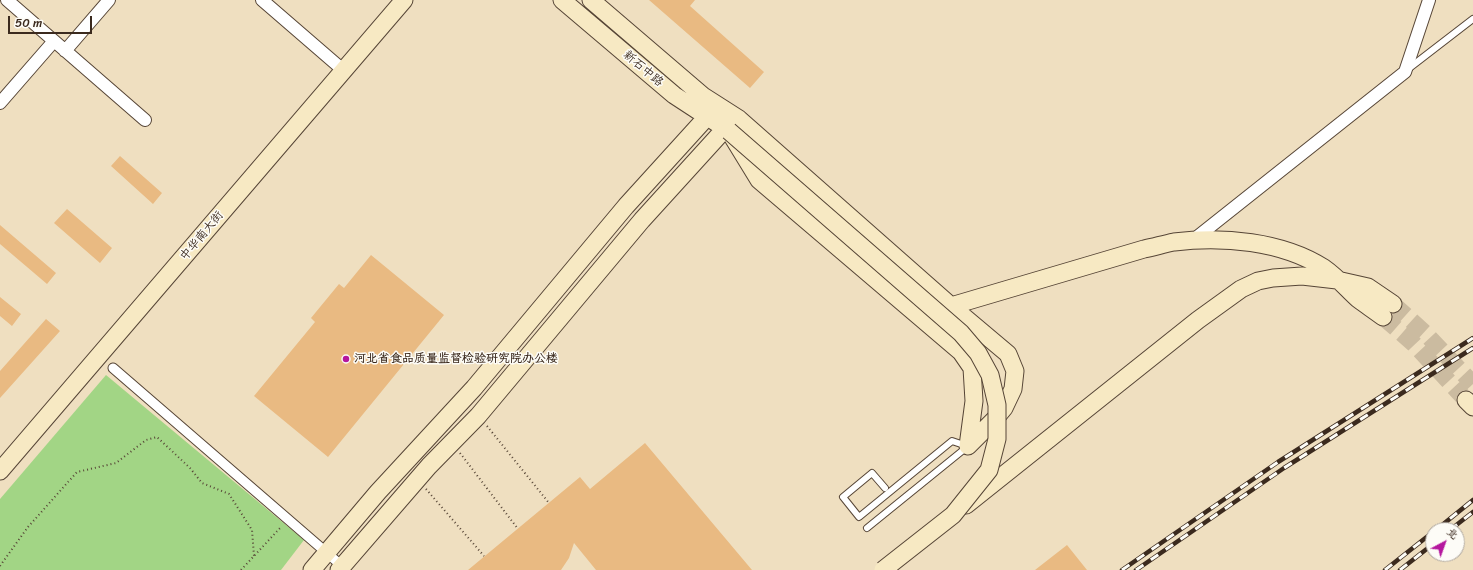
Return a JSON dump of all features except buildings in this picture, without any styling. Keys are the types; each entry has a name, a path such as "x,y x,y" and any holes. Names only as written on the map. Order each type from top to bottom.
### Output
{"main road":[{"name":"中华南大街","path":"0,472 339,66 389,0"},
{"name":"中华南大街","path":"0,455 339,66 404,0"},
{"name":"新石中路","path":"562,0 674,95 712,111"},
{"name":"新石中路","path":"591,0 703,96 712,111"},
{"path":"312,570 383,486 474,388 626,206 712,111 1008,354 1015,371 1013,390 1004,408 968,446"},
{"path":"730,126 760,180 961,352 972,368 974,401 968,446"},
{"path":"340,568 417,479 478,416 642,220 730,126"},
{"path":"730,126 961,333 978,353 990,375 997,405 998,439 989,470 953,515"},
{"path":"922,318 951,306 1172,242 1228,241 1259,244 1301,256 1325,269 1337,280"},
{"path":"883,570 1198,320 1241,289 1258,281 1273,278 1302,276 1337,280 1368,286 1388,311"}],"street":[{"path":"7,0 145,120"},
{"path":"66,51 109,0"},
{"path":"262,0 339,66"},
{"path":"1192,241 1405,72 1429,0"},
{"path":"0,103 54,41"},
{"path":"113,368 326,552 340,568"}],"lane":[{"path":"1405,72 1473,19"},
{"path":"885,488 872,473 843,497 859,517 952,441 968,446"},
{"path":"867,528 968,446"}],"path":[{"path":"478,416 548,503"},
{"path":"0,566 28,527 77,472 116,463 146,440 157,437 190,468 202,483 229,494 252,530 254,556"},
{"path":"452,443 518,529"},
{"path":"417,479 484,556"},
{"path":"241,570 288,520"}],"green space":[{"path":"106,375 304,540 281,570 0,570 0,499"}],"tunnel":[{"path":"1393,304 1425,333 1473,384"},
{"path":"1383,317 1414,344 1466,400"}],"railway":[{"path":"1122,570 1278,462 1473,338"},
{"path":"1136,570 1284,468 1473,348"},
{"path":"1446,522 1473,500"},
{"path":"1460,522 1473,512"},
{"path":"1385,570 1425,538"},
{"path":"1400,570 1425,550"}],"place":[{"name":"河北省食品质量监督检验研究院办公楼","path":"346,359"}]}
